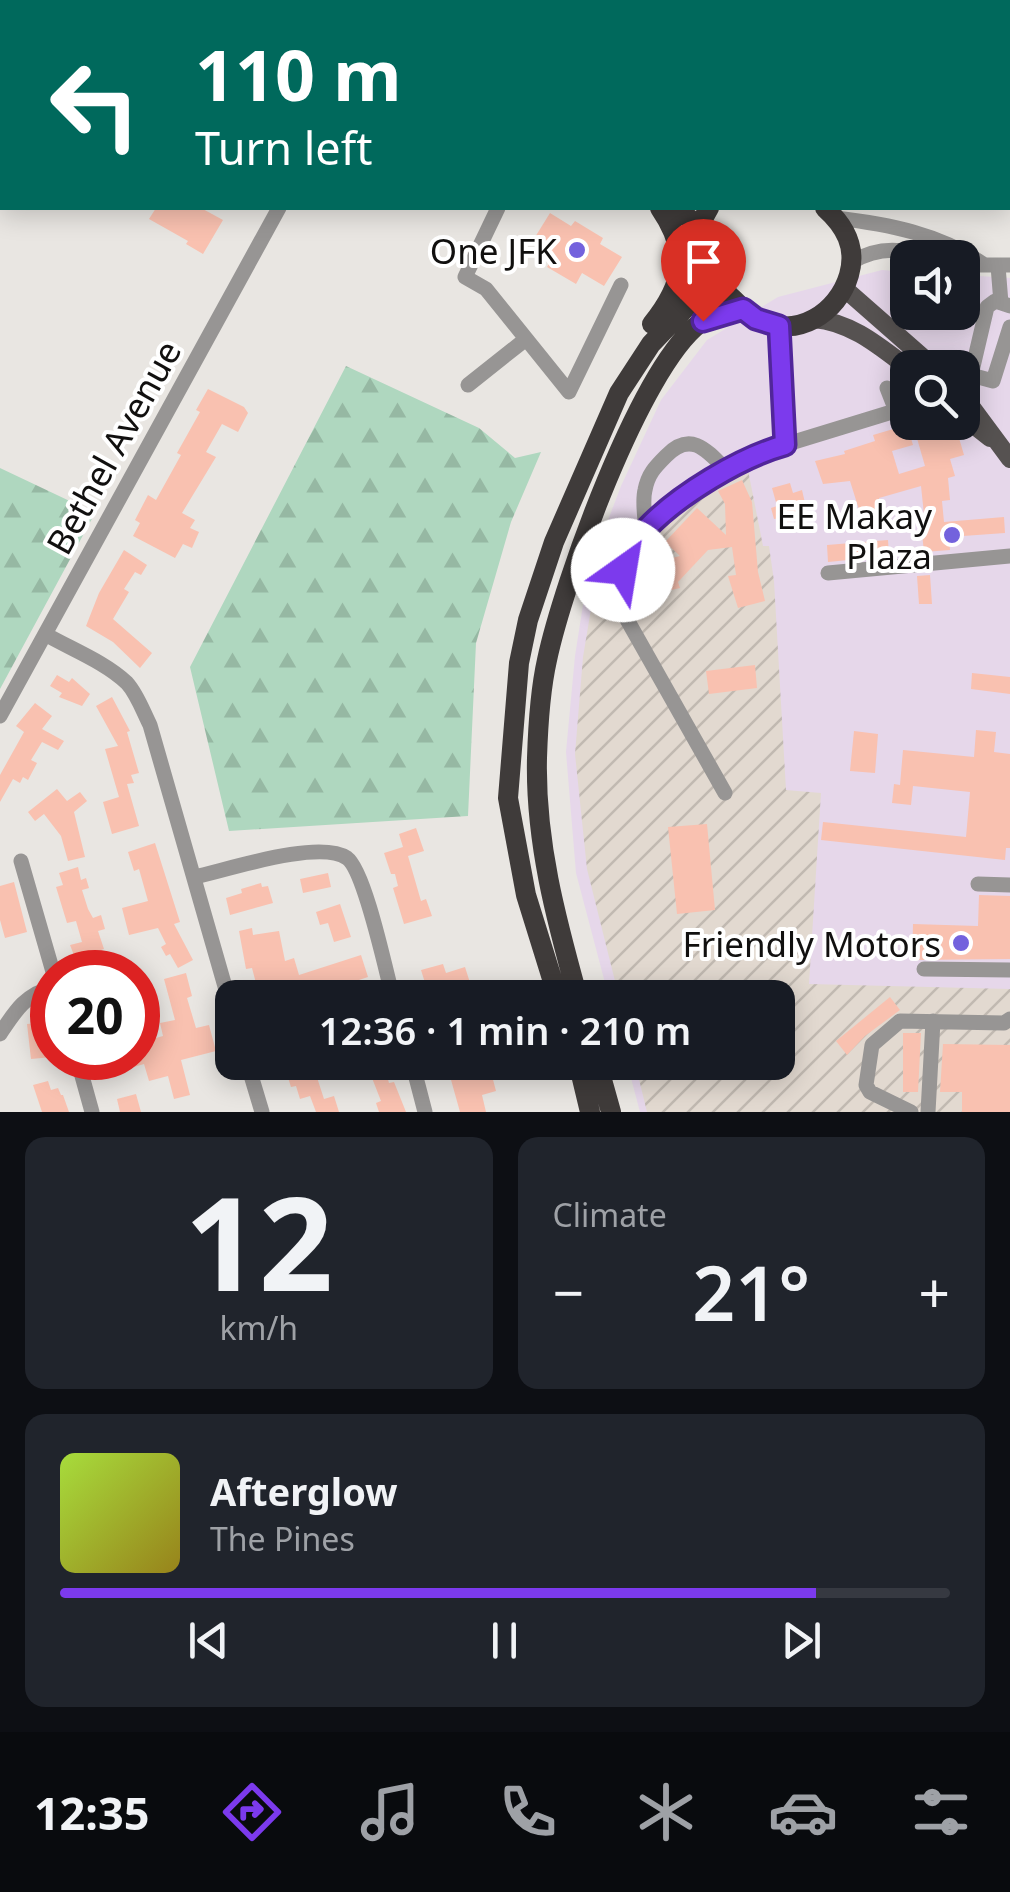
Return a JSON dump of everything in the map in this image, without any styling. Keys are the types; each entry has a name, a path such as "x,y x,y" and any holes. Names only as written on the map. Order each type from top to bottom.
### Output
{"highway":[{"path":"552,980 526,895 508,798 514,704 528,620 543,574 619,393 625,366 643,335 670,302 680,276 676,231 661,210"},
{"path":"679,210 700,228"},
{"path":"708,210 700,228 698,250 705,269 743,309 756,319 779,326 814,320 845,289 852,262 849,238 830,213"},
{"path":"619,393 652,344 696,296 705,269"},
{"path":"573,980 551,903 538,803 542,686 554,627 596,510 662,368 684,338 703,321 743,309"},
{"path":"582,1080 590,1112"},
{"path":"602,1080 611,1112"}],"main road":[{"path":"845,289 914,350"},
{"path":"814,320 834,321 856,331 890,355"},
{"path":"980,418 1004,451"},
{"path":"980,431 1004,451"}],"street":[{"name":"Bethel Avenue","path":"0,716 278,210"},
{"path":"497,210 465,277 486,289 569,392 621,285"},
{"path":"830,213 918,234 997,265 1006,305 990,302 971,375 993,382 1010,327"},
{"path":"852,262 867,253 890,249"},
{"path":"779,326 785,445"},
{"path":"468,385 526,339"},
{"path":"887,388 890,392"},
{"path":"725,793 625,616 623,570 646,530 725,469 785,445 890,413"},
{"path":"646,530 644,493 650,472 676,446 688,443 705,448 725,469"},
{"path":"828,573 1010,556"},
{"path":"45,634 109,670 137,697 150,725 223,980"},
{"path":"194,877 307,852 334,853 349,859 361,881 389,980"},
{"path":"21,861 47,950"},
{"path":"978,884 1010,886"},
{"path":"924,969 1010,970"},
{"path":"0,1034 30,997"},
{"path":"911,1112 870,1092 866,1085 872,1045 900,1021 1004,1023 1010,1019"},
{"path":"928,1112 933,1021"},
{"path":"83,1080 92,1112"},
{"path":"252,1080 262,1112"},
{"path":"417,1080 426,1112"}],"shaded area":[{"path":"882,270 890,271 890,330 980,330 980,276 1010,278 1010,1112 640,1112 632,1080 795,1080 795,980 604,980 576,873 566,752 588,573 621,486 661,400 707,340 778,297"},
{"path":"748,470 763,546 769,546 786,790 821,793 809,984 1010,989 1010,1112 647,1112 639,1080 795,1080 795,980 615,980 587,869 575,754 583,657 591,609 602,576 731,477"}],"green space":[{"path":"346,366 479,428 515,458 541,452 511,522 476,643 468,816 229,831 190,667"},
{"path":"0,468 95,513 0,689"}],"building":[{"path":"155,210 205,210 223,220 203,254 149,219"},
{"name":"One JFK","path":"550,213 571,226 575,221 603,238 600,244 622,257 604,286 582,273 576,284 547,267 554,255 532,242"},
{"path":"208,389 244,407 248,413 238,432 222,424 206,452 216,457 182,513 195,520 190,528 199,532 192,548 183,544 175,558 133,536 140,523 135,520 148,495 156,500 181,455 177,453"},
{"path":"890,430 890,440 912,440 913,445 892,451 899,474 925,466 917,440 960,440 964,455 950,459 955,476 948,478 950,500 942,501 944,522 1004,517 1005,533 949,537 950,550 924,552 921,486 879,498 880,503 875,504 877,511 861,516 850,481 823,484 815,461 845,454 844,451 875,441 873,435"},
{"path":"742,480 752,502 758,572 765,601 738,608 728,576 736,575 732,547 708,550 678,582 680,588 646,596 639,566 680,556 665,542 697,508 726,535 725,504 718,491"},
{"path":"790,483 793,493 802,490 805,503 796,505 800,519 781,524 780,518 774,519 771,508 777,506 772,488"},
{"path":"888,540 889,556 828,562 827,545"},
{"path":"124,550 147,565 141,575 135,572 124,589 129,592 113,619 152,653 140,668 113,642 86,626 99,593"},
{"path":"930,575 932,604 919,604 917,576"},
{"path":"755,665 757,688 709,694 706,671"},
{"path":"972,673 1010,677 1010,694 971,689"},
{"path":"57,675 69,682 72,678 90,694 82,706 59,697 62,693 50,686"},
{"path":"112,697 130,731 127,732 139,773 131,775 134,783 127,784 139,826 112,834 103,802 119,797 105,749 118,746 96,706"},
{"path":"35,703 52,716 42,729 64,741 58,750 42,742 31,760 37,763 28,780 23,777 20,783 13,779 0,802 0,775 24,732 16,726"},
{"path":"976,730 996,732 994,752 1010,754 1010,848 1006,848 1005,860 821,840 823,822 966,837 970,792 913,786 911,805 892,803 894,784 900,785 903,750 974,757"},
{"path":"854,731 878,734 875,773 850,771"},
{"path":"57,789 67,801 80,792 87,801 74,812 85,857 68,861 61,836 44,814 35,821 28,812"},
{"path":"707,824 715,910 677,914 668,827"},
{"path":"416,828 424,851 408,856 421,901 426,899 432,916 404,924 393,888 398,886 395,874 391,874 384,853 403,847 399,834"},
{"path":"155,843 180,922 174,924 193,960 178,968 161,947 166,944 158,928 129,935 122,908 148,901 139,869 134,871 128,852"},
{"path":"78,867 81,880 86,878 89,888 82,890 93,918 101,915 105,929 98,931 104,949 72,950 70,945 82,942 76,921 67,923 56,887 63,885 59,873"},
{"path":"328,873 331,887 303,893 300,879"},
{"path":"14,882 27,932 5,938 0,920 0,886"},
{"path":"261,883 262,887 268,886 273,903 230,915 226,898"},
{"name":"Friendly Motors","path":"979,895 1010,896 1010,959 912,960 913,924 978,926"},
{"path":"340,904 351,937 334,942 328,923 320,925 316,912"},
{"path":"252,928 253,935 279,931 285,961 294,958 299,975 361,955 368,977 255,980 252,968 246,969 239,931"},
{"path":"443,964 446,973 465,967 469,980 424,980 421,970"},
{"path":"186,973 192,996 187,998 196,1028 209,1025 215,1047 215,1051 181,1060 190,1095 174,1099 168,1076 160,1078 160,1023 175,1020 164,979"},
{"path":"890,997 900,1010 847,1055 836,1041"},
{"path":"903,1033 921,1033 918,1092 903,1092"},
{"path":"943,1044 1010,1045 1010,1112 962,1112 962,1092 940,1092"},
{"path":"289,1080 318,1080 324,1099 334,1096 339,1112 316,1112 310,1096 300,1099 296,1086 291,1087"},
{"path":"373,1080 394,1082 406,1112 379,1112 376,1103 381,1101"},
{"path":"451,1080 493,1080 496,1091 482,1095 486,1112 460,1112"},
{"path":"48,1081 51,1090 58,1088 63,1095 69,1112 42,1112 33,1085"},
{"path":"136,1094 141,1112 120,1112 117,1099"}],"place":[{"name":"One JFK","path":"577,250"},
{"name":"EE Makay Plaza","path":"952,535"},
{"name":"Friendly Motors","path":"961,943"}],"route":[{"path":"623,570 646,530 677,505 725,469 785,445 779,326 756,319 743,309 703,321"}]}
